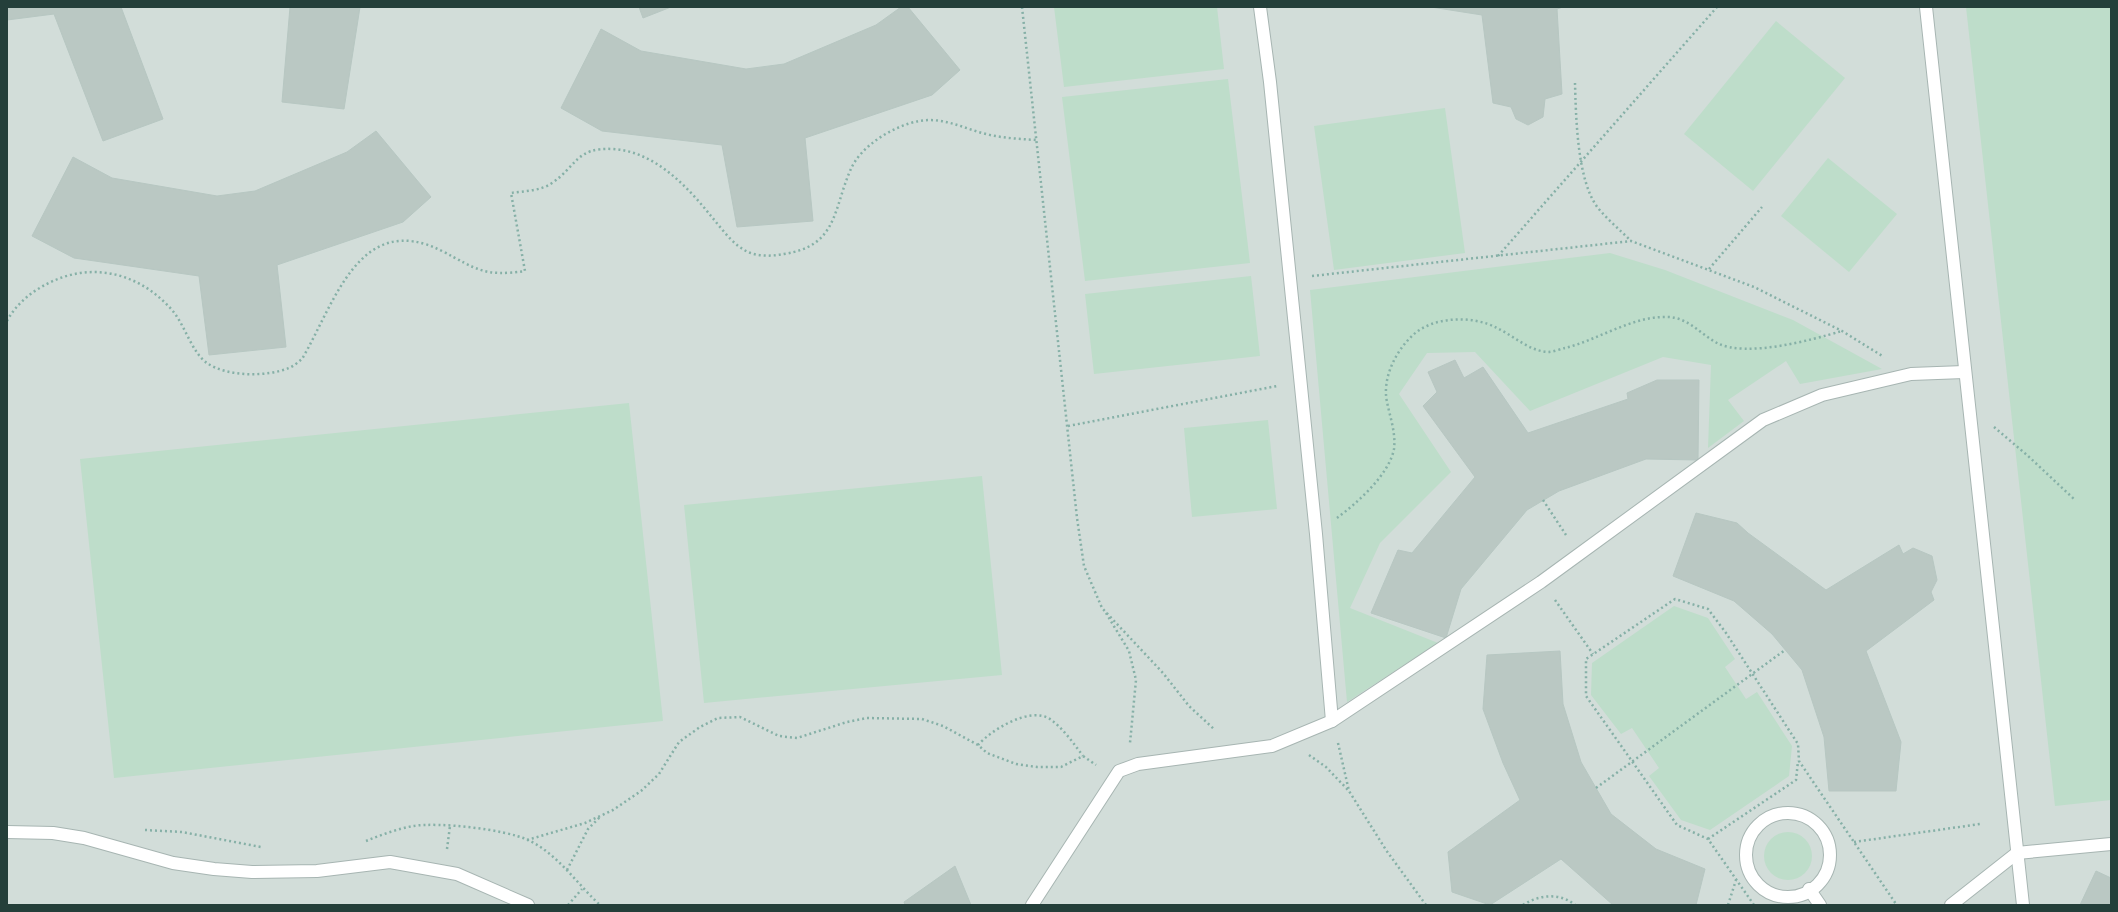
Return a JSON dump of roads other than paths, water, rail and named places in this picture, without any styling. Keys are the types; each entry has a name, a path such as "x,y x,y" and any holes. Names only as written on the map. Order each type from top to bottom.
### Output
{"lane":[{"path":"1260,7 1270,82 1316,534 1332,722"},
{"path":"1926,7 1964,372 2023,905"},
{"path":"1032,905 1116,774 1138,764 1272,746 1332,722 1542,582 1763,420 1822,395 1911,374 1964,372"},
{"path":"1788,812 1802,814 1814,821 1824,832 1829,845 1830,859 1827,872 1819,884 1809,889 1795,897 1780,897 1767,892 1756,884 1749,872 1746,858 1746,844 1752,831 1762,821 1774,814 1788,812"},
{"path":"7,832 53,833 84,838 173,863 244,872 317,871 390,862 457,874 528,905"},
{"path":"1951,905 2017,853 2111,844"},
{"path":"1809,889 1820,905"}]}
